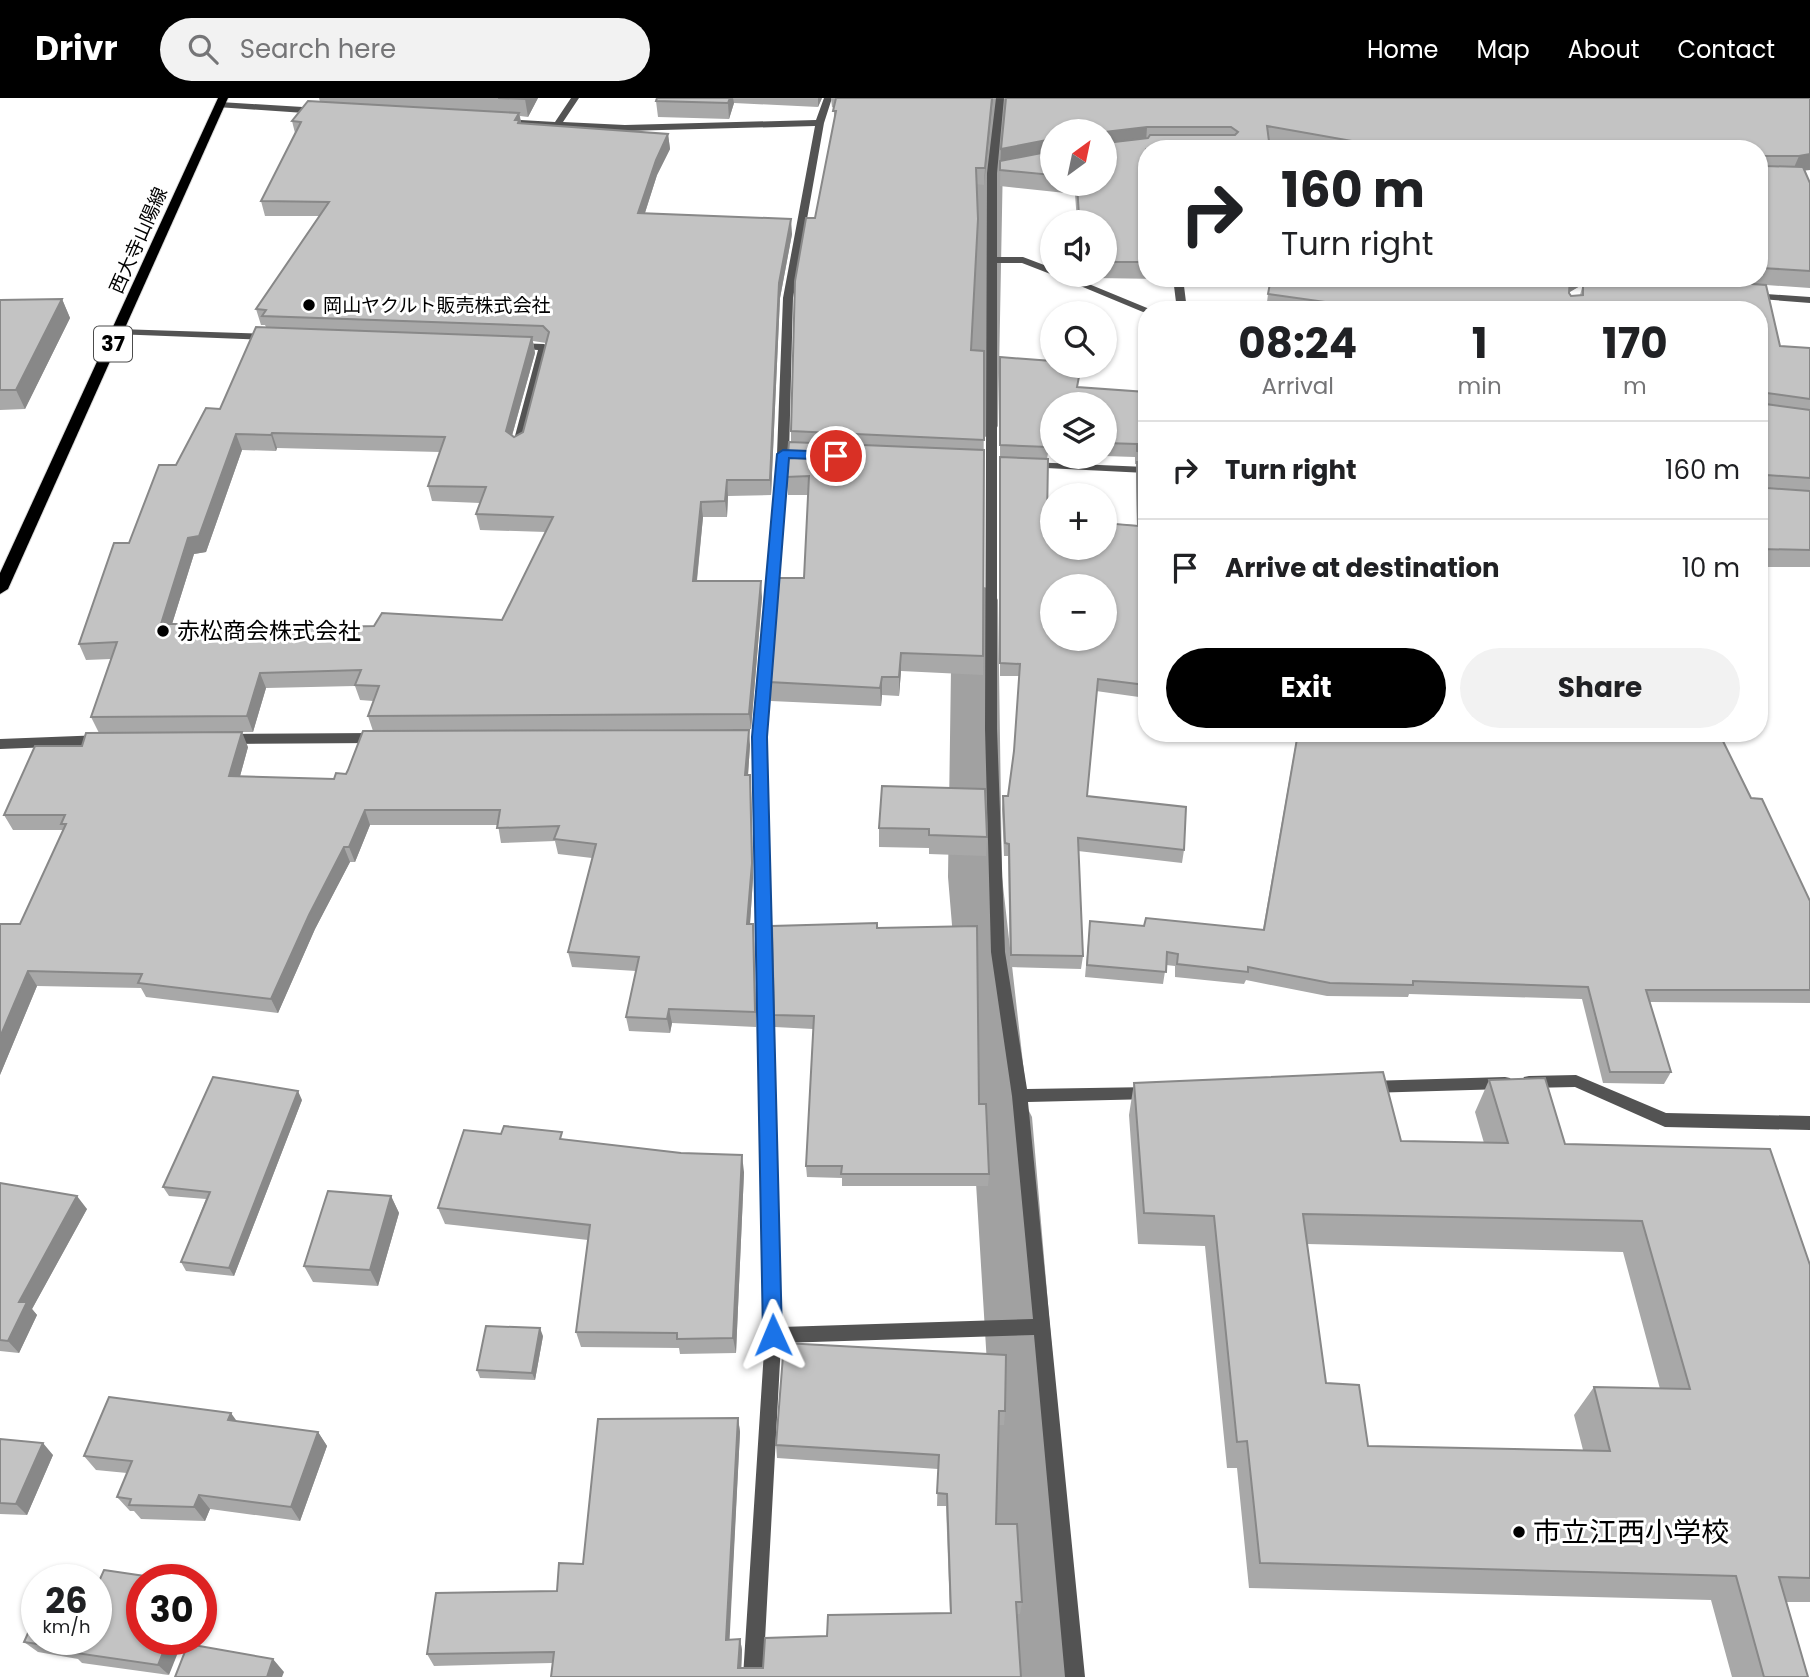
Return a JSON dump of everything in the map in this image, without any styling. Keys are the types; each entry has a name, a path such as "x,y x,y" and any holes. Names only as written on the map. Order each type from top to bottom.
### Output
{"main road":[{"name":"西大寺山陽線","path":"0,589 221,101"}],"street":[{"path":"557,125 575,98"},
{"path":"753,1677 773,1335 752,737 783,454 788,298 820,124 828,98"},
{"path":"1000,98 992,260 999,463 991,729 998,952 1020,1096 1074,1677"},
{"path":"221,101 328,111"},
{"path":"490,121 625,128 820,124"},
{"path":"992,260 1023,261 1040,267"},
{"path":"1089,287 1138,306"},
{"path":"1742,295 1810,300"},
{"path":"118,332 283,338"},
{"path":"502,346 544,347 518,447"},
{"path":"783,454 797,454"},
{"path":"978,462 999,463"},
{"path":"1018,464 1138,470"},
{"path":"217,739 384,738"},
{"path":"0,744 120,740"},
{"path":"1354,1087 1576,1081 1665,1119 1810,1123"},
{"path":"1020,1096 1173,1092"},
{"path":"773,1335 1042,1327"}],"building":[{"path":"657,98 730,98 728,103 656,101"},
{"path":"836,98 992,98 985,168 976,168 978,219 971,350 984,351 984,440 791,431 795,281 806,218 815,218 836,111 833,111"},
{"path":"1006,98 1810,98 1810,154 1799,156 1768,156 1768,140 1346,140 1267,126 1269,140 1138,140 1138,262 1117,262 1117,210 1079,210 1078,196 1117,196 1117,142 1148,138 1150,135 1235,135 1238,132 1231,127 1147,127 1117,131 1117,119 1040,119 1040,141 1001,149"},
{"path":"308,101 519,113 515,120 519,120 518,123 668,134 638,213 791,219 779,283 770,480 727,480 725,501 701,502 693,581 761,581 749,714 368,716 379,686 355,685 361,670 260,673 247,716 91,717 117,642 79,644 114,543 129,543 159,465 176,465 206,408 220,409 256,327 532,337 506,431 514,437 523,432 549,332 543,326 262,316 266,310 256,309 329,202 261,201 301,122 292,121","holes":["236,434 445,437 428,486 486,487 476,514 553,517 502,620 382,613 374,626 230,630 232,624 161,624 188,538 199,536"]},
{"path":"1040,153 1040,174 1000,170 1000,161"},
{"path":"1768,166 1803,167 1810,183 1810,271 1768,268"},
{"path":"1269,287 1569,287 1571,296 1583,295 1583,287 1766,287 1780,346 1810,348 1810,399 1768,393 1768,301 1318,301 1268,294"},
{"path":"62,299 16,390 0,390 0,300"},
{"path":"1000,357 1040,360 1040,378 1079,378 1077,387 1138,391 1138,451 1137,444 1117,443 1117,392 1040,392 1040,447 1000,445"},
{"path":"1768,404 1810,410 1810,478 1768,475"},
{"path":"789,442 984,450 983,656 901,653 899,677 882,677 880,688 769,682 778,578 804,578 809,476 786,477"},
{"path":"1000,457 1040,459 1040,469 1048,469 1048,483 1040,483 1040,560 1117,560 1117,524 1138,526 1138,684 1098,679 1087,796 1186,807 1184,850 1078,838 1083,956 1011,955 1009,844 1005,843 1003,796 1008,796 1020,664 1000,663"},
{"path":"1137,462 1138,462 1138,526"},
{"path":"1768,488 1810,491 1810,550 1768,549"},
{"path":"749,730 745,775 750,775 752,863 747,924 753,924 755,1012 669,1009 667,1019 626,1017 639,957 568,952 596,844 554,839 559,826 497,828 500,810 365,810 349,847 344,847 309,915 271,999 138,983 142,974 28,971 0,1037 0,924 20,924 66,824 61,824 65,815 4,815 35,746 82,746 86,733 242,732 229,776 334,779 336,773 346,774 363,731"},
{"path":"1296,742 1723,742 1751,798 1762,799 1810,901 1810,990 1646,990 1671,1072 1610,1072 1588,987 1413,981 1413,985 1330,983 1248,967 1248,972 1177,964 1178,954 1167,952 1166,972 1087,965 1090,921 1144,926 1146,918 1264,930"},
{"path":"882,786 985,789 987,837 929,835 929,829 879,828"},
{"path":"877,923 877,928 977,926 979,1104 986,1104 989,1174 841,1174 842,1166 806,1166 814,1016 774,1015 772,926"},
{"path":"1383,1072 1401,1141 1508,1143 1489,1080 1545,1078 1565,1144 1770,1149 1810,1265 1810,1578 1779,1577 1808,1677 1764,1677 1736,1576 1260,1563 1247,1441 1237,1442 1214,1216 1144,1213 1134,1083","holes":["1303,1214 1642,1221 1690,1389 1594,1387 1610,1451 1368,1446 1359,1385 1326,1383"]},
{"path":"213,1077 298,1091 229,1268 181,1262 210,1192 163,1187"},
{"path":"504,1126 562,1132 560,1139 681,1153 742,1155 733,1338 677,1339 677,1333 576,1332 590,1225 438,1208 464,1130 501,1134"},
{"path":"0,1183 77,1196 19,1302 27,1302 8,1341 0,1340"},
{"path":"328,1191 391,1196 370,1270 304,1266"},
{"path":"486,1326 540,1328 532,1373 477,1370"},
{"path":"784,1343 1006,1355 1005,1411 999,1411 996,1524 1017,1524 1022,1602 1016,1602 1021,1677 551,1677 554,1652 427,1654 436,1593 557,1591 559,1563 583,1564 598,1419 738,1418 726,1640 740,1639 738,1668 763,1668 765,1638 827,1636 828,1615 951,1613 947,1494 937,1493 939,1455 776,1445"},
{"path":"109,1397 231,1413 228,1420 318,1432 291,1507 199,1495 194,1507 129,1505 131,1499 117,1497 132,1461 84,1456"},
{"path":"0,1439 43,1443 16,1504 0,1503"},
{"path":"112,1571 126,1573 126,1655 162,1655 158,1665 90,1655 112,1655"},
{"path":"217,1649 273,1659 267,1677 175,1677 184,1655 217,1655"}],"waterway":[{"path":"977,426 985,159 990,98"},
{"path":"975,600 975,877 995,1081"},
{"path":"1002,1117 1043,1677"}],"place":[{"name":"岡山ヤクルト販売株式会社","path":"309,305"},
{"name":"赤松商会株式会社","path":"163,631"},
{"name":"市立江西小学校","path":"1519,1532"}],"route":[{"path":"773,1335 759,737 783,454 836,456"}]}
